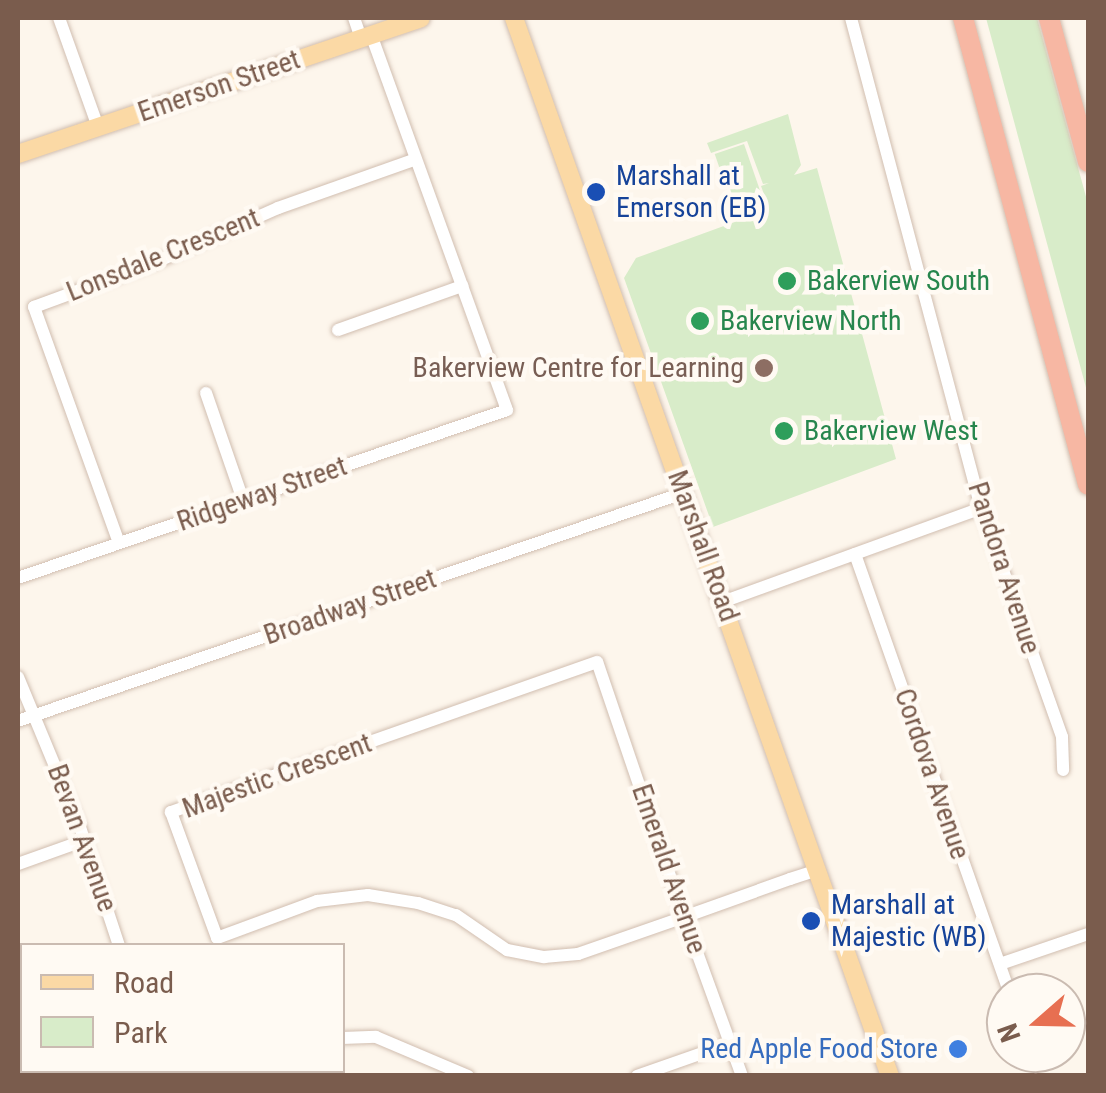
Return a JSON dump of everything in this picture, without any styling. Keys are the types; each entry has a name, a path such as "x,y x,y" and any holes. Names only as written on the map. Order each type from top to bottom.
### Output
{"highway":[{"path":"962,18 1088,485"},
{"path":"1049,18 1088,162"}],"main road":[{"name":"Emerson Street","path":"18,154 422,18"},
{"name":"Marshall Road","path":"514,18 890,1076"}],"street":[{"path":"59,18 98,126"},
{"path":"338,330 462,286 416,159 366,36 354,18"},
{"name":"Pandora Avenue","path":"851,18 981,508 1062,737 1063,770"},
{"name":"Lonsdale Crescent","path":"119,543 34,306 156,262 278,208 416,159"},
{"name":"Ridgeway Street","path":"18,578 506,410 462,286"},
{"path":"206,393 244,500"},
{"name":"Broadway Street","path":"18,721 683,492"},
{"path":"722,602 981,508"},
{"name":"Cordova Avenue","path":"855,554 1003,973"},
{"name":"Majestic Crescent","path":"597,662 171,812 217,938 317,901 368,895 418,903 456,916 507,950 544,957 578,954 817,870"},
{"name":"Emerald Avenue","path":"597,662 742,1076"},
{"name":"Bevan Avenue","path":"18,676 85,840 118,943"},
{"path":"18,864 85,840"},
{"path":"1000,964 1088,934"},
{"path":"345,1038 376,1038 468,1076"},
{"path":"637,1076 731,1043"}],"green space":[{"path":"986,18 1037,18 1088,204 1088,395"},
{"name":"Bakerview Centre for Learning","path":"788,114 801,165 794,175 817,168 896,459 713,527 624,278 636,258 754,215 765,197 761,186 769,183 763,184 747,141 711,153 707,143"},
{"path":"744,144 762,196 733,206 715,154"}],"place":[{"name":"Marshall at Emerson (EB)","path":"596,192"},
{"name":"Bakerview South","path":"787,281"},
{"name":"Bakerview North","path":"700,321"},
{"name":"Bakerview Centre for Learning","path":"764,368"},
{"name":"Bakerview West","path":"784,431"},
{"name":"Marshall at Majestic (WB)","path":"811,921"},
{"name":"Red Apple Food Store","path":"958,1049"}]}
